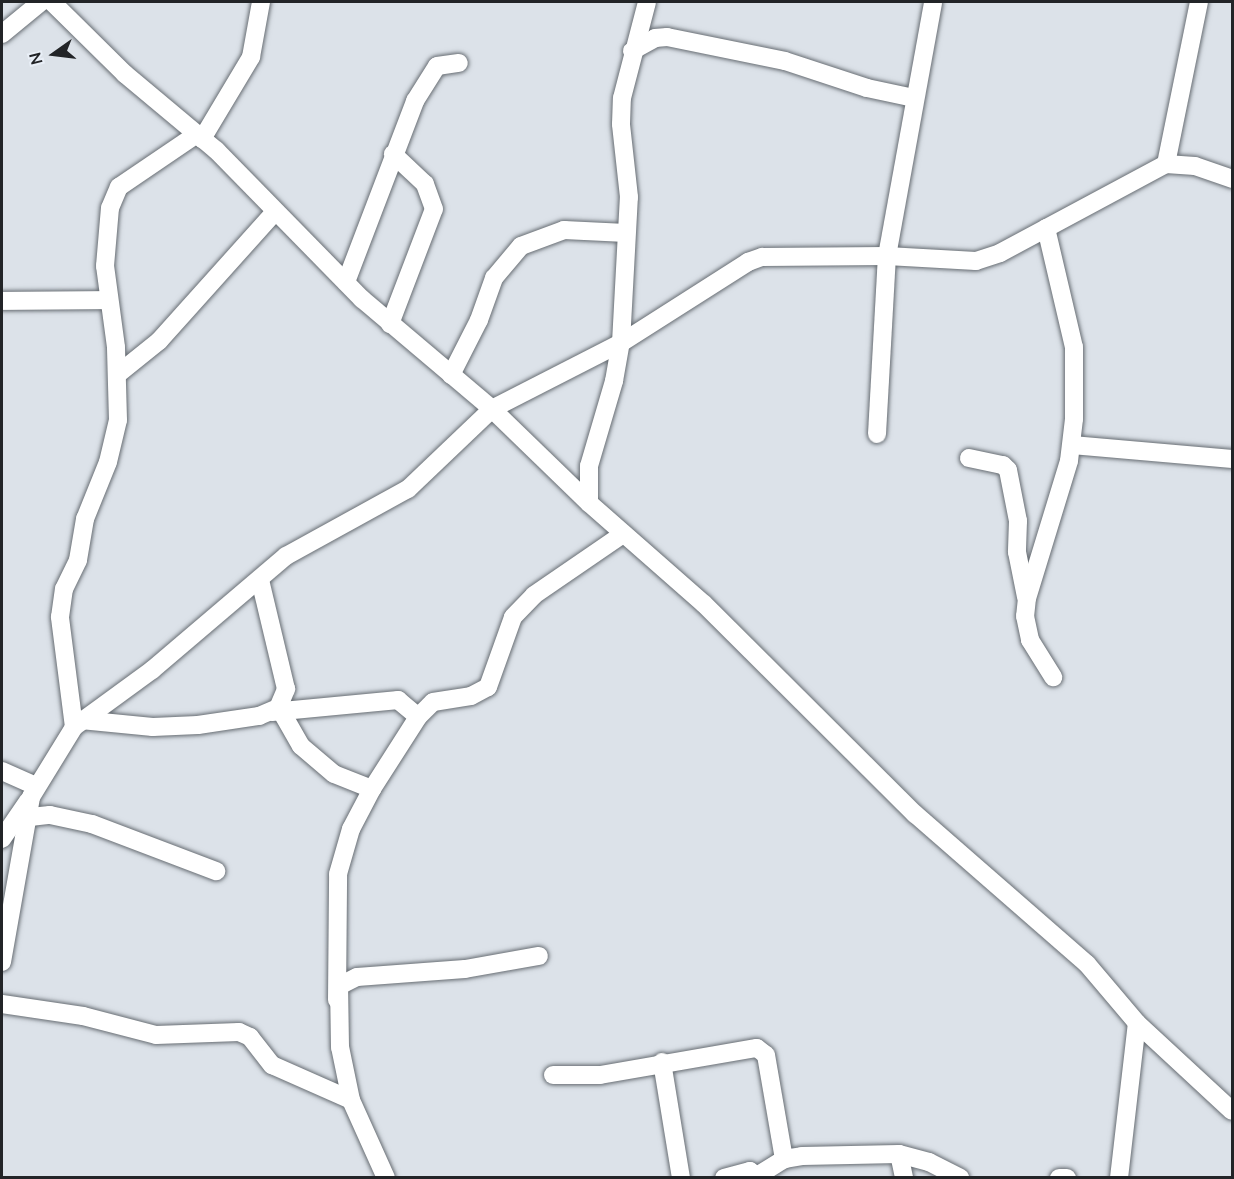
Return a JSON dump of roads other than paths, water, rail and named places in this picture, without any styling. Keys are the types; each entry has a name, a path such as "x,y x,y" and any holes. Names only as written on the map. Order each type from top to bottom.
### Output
{"street":[{"path":"2,34 41,2"},
{"path":"52,2 125,74 200,136 274,213 390,324 492,409 589,503 704,604 923,822 1087,964 1137,1023 1233,1111"},
{"path":"78,723 60,617 64,589 81,549 87,512 115,441 118,374 108,300 105,243 114,194 200,136 250,57 261,2"},
{"path":"589,503 589,466 615,381 621,343 628,175 621,124 632,51 647,2"},
{"path":"877,434 887,256 933,2"},
{"path":"1166,164 1198,2"},
{"path":"632,51 656,38 667,37 785,61 867,88 914,98"},
{"path":"346,282 393,154 433,71 443,63 459,63"},
{"path":"390,324 434,209 425,184 393,154"},
{"path":"2,839 78,723 152,670 261,580 286,556 408,489 492,409 621,343 748,262 762,257 887,256 976,261 1046,228 1166,164 1195,166 1233,179"},
{"path":"118,374 159,341 274,213"},
{"path":"1027,598 1072,445 1074,347 1046,228"},
{"path":"451,375 479,320 494,278 521,246 564,230 626,233"},
{"path":"2,301 108,300"},
{"path":"1072,445 1233,459"},
{"path":"969,458 1003,465 1008,470 1018,522 1017,552 1027,598 1027,631 1053,677"},
{"path":"386,1178 351,1100 340,1047 337,1000 338,874 351,829 372,789 418,717 433,702 471,696 488,687 513,617 534,595 623,534"},
{"path":"261,580 286,689 277,712"},
{"path":"78,723 153,727 233,721 277,712 398,700 418,717"},
{"path":"277,712 301,746 334,774 372,789"},
{"path":"2,771 34,791"},
{"path":"2,962 20,850 30,817 34,791"},
{"path":"30,817 50,815 92,824 216,871"},
{"path":"337,1000 339,986 357,977 465,969 539,956"},
{"path":"2,1004 83,1016 156,1035 239,1032 250,1037 272,1065 351,1100"},
{"path":"1119,1178 1137,1023"},
{"path":"554,1075 600,1075 662,1062 757,1048 766,1055 784,1159"},
{"path":"662,1062 681,1178"},
{"path":"899,1154 904,1178"},
{"path":"724,1178 750,1171 758,1177 784,1159 899,1154 929,1162 960,1178"},
{"path":"1059,1178 1067,1178"}]}
